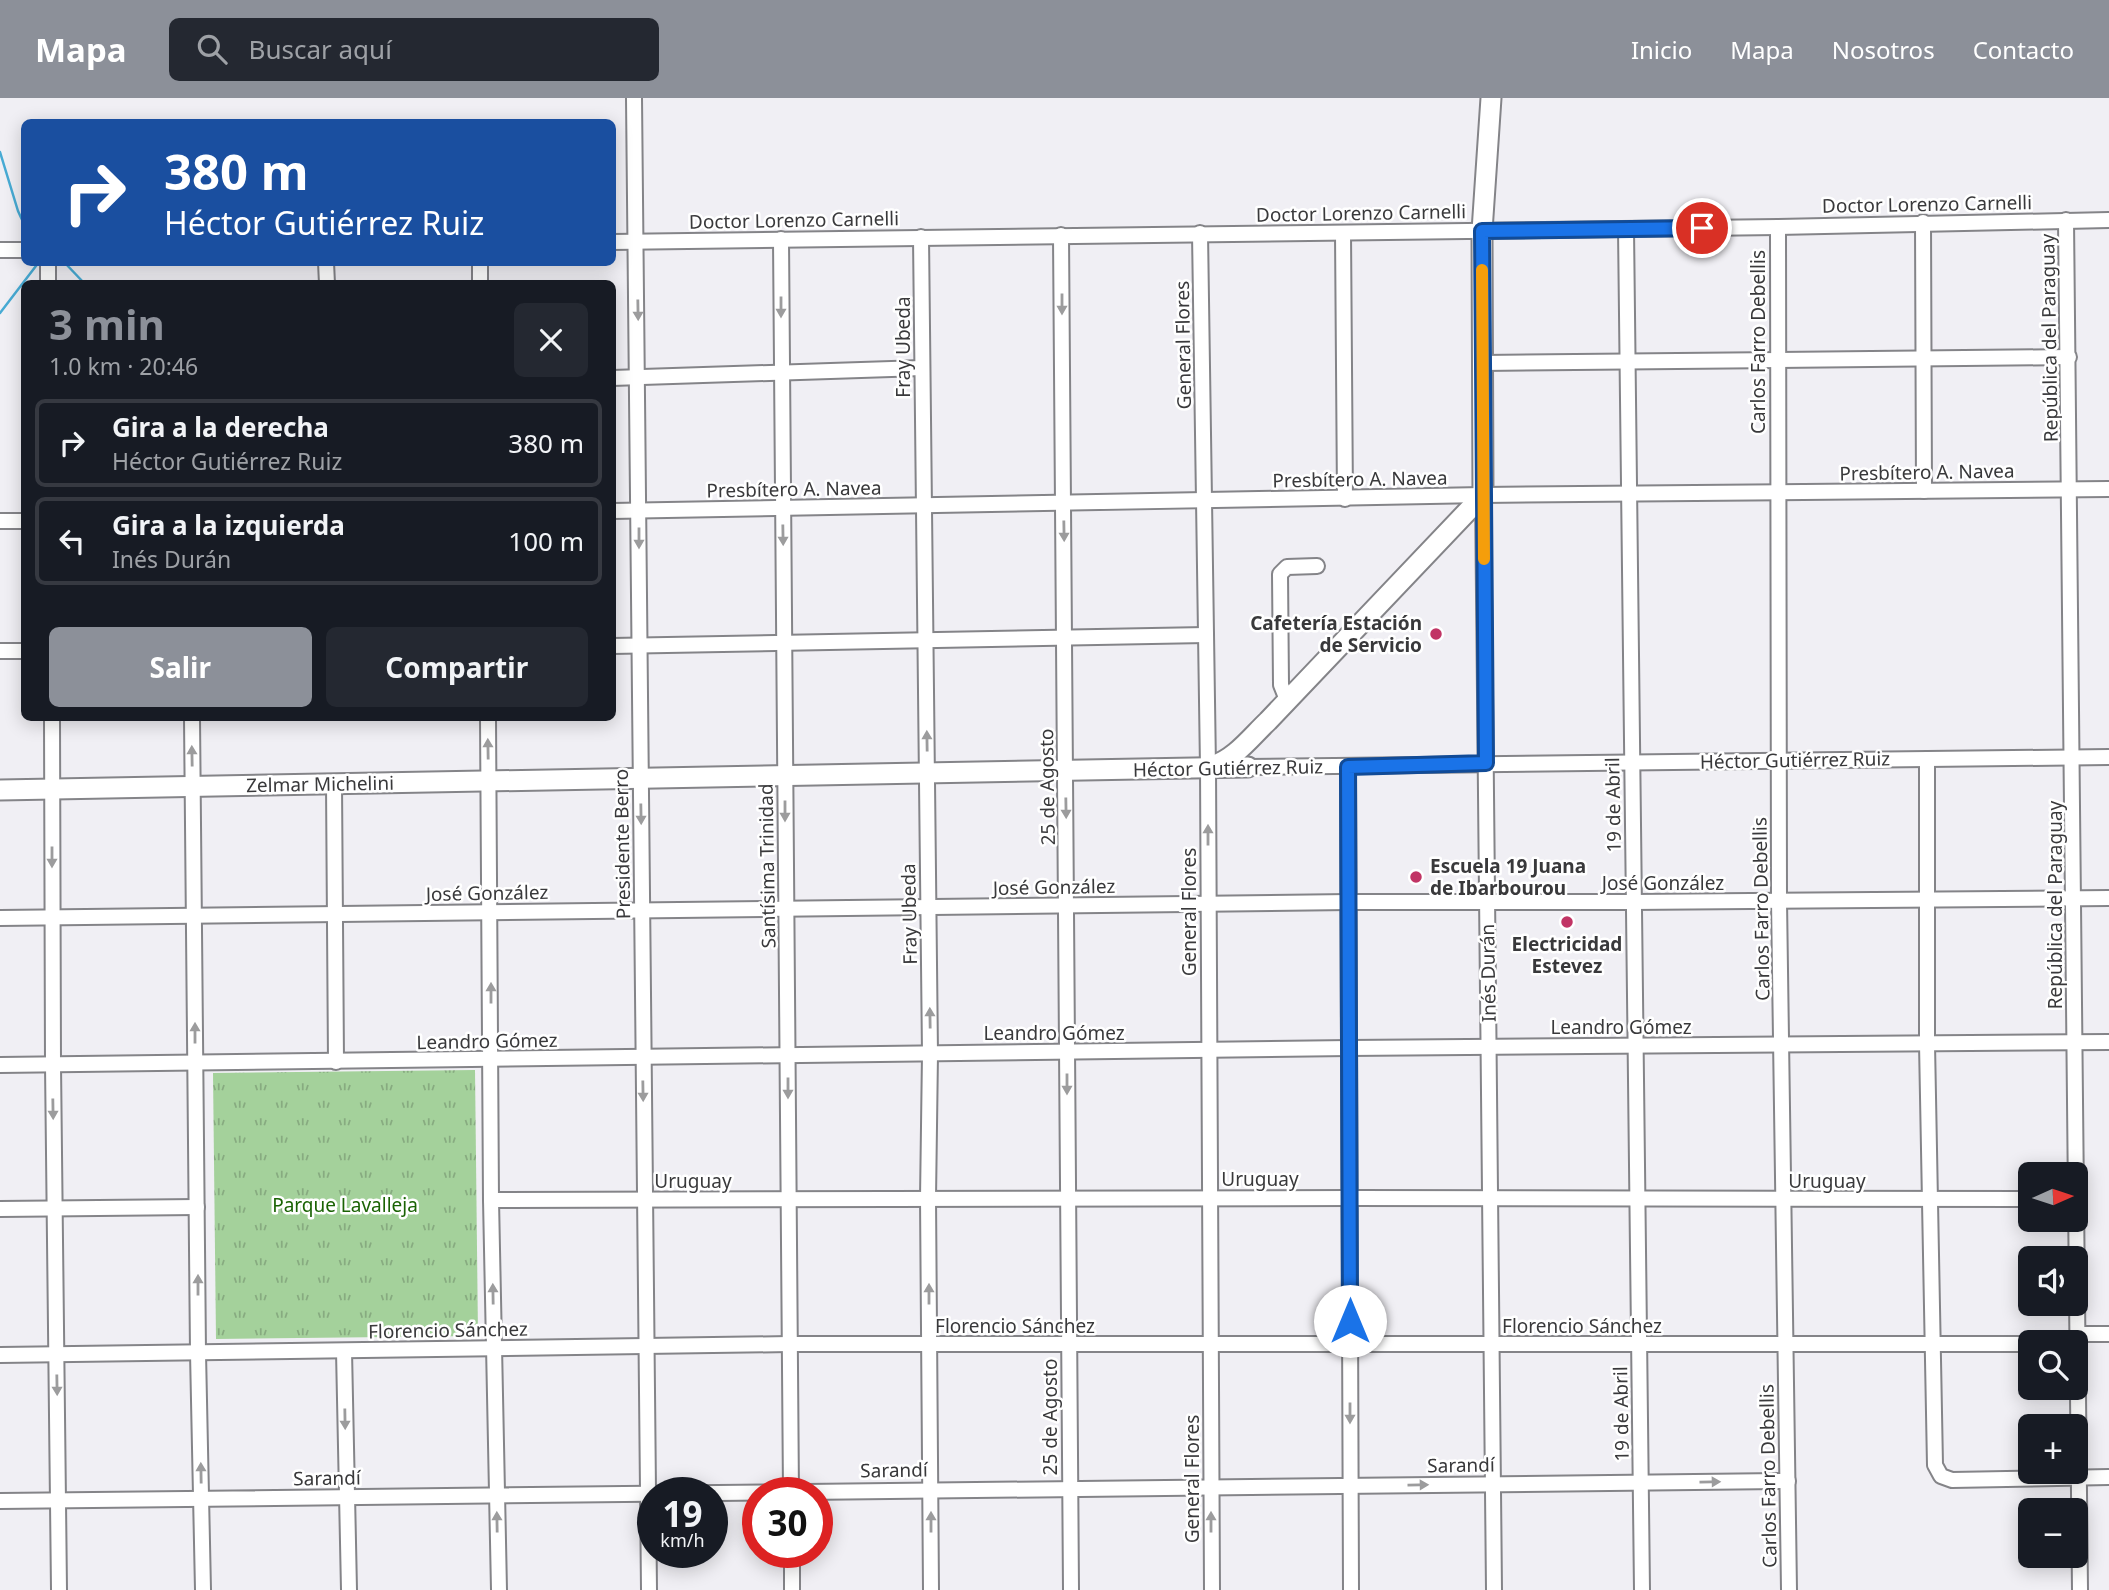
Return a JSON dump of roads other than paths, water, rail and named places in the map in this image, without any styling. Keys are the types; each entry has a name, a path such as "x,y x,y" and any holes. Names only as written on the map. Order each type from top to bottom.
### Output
{"highway":[{"name":"Inés Durán","path":"1483,495 1482,231 1495,100"},
{"path":"1208,767 1222,763 1244,745 1483,495"},
{"path":"1248,767 1268,721"},
{"path":"1244,745 1244,758 1248,767"},
{"name":"Héctor Gutiérrez Ruiz","path":"641,779 1248,767"},
{"name":"Zelmar Michelini","path":"0,790 641,779"}],"street":[{"name":"Presidente Berro","path":"634,98 639,378 642,1058 648,1477"},
{"name":"República del Paraguay","path":"2066,220 2076,1162"},
{"name":"Doctor Lorenzo Carnelli","path":"616,243 2109,220"},
{"path":"1923,222 1924,491"},
{"name":"Carlos Farro Debellis","path":"1777,227 1779,901 1789,1590"},
{"name":"19 de Abril","path":"1626,229 1642,1590"},
{"name":"General Flores","path":"1200,233 1208,767 1212,1590"},
{"path":"1343,233 1345,499"},
{"name":"25 de Agosto","path":"1061,235 1071,1590"},
{"name":"Fray Ubeda","path":"921,237 929,907 931,1590"},
{"name":"Santísima Trinidad","path":"781,239 791,1477"},
{"path":"0,250 21,250"},
{"path":"1482,363 2069,357"},
{"path":"616,378 922,368"},
{"name":"Presbítero A. Navea","path":"616,511 1483,495 2109,489"},
{"name":"Inés Durán","path":"1483,495 1494,1590"},
{"path":"0,521 21,521"},
{"path":"1287,700 1281,685 1280,574 1287,567 1317,566"},
{"path":"616,646 1206,635"},
{"path":"0,650 21,651"},
{"path":"52,721 59,1590"},
{"path":"192,721 203,1590"},
{"path":"488,721 491,1200 499,1590"},
{"name":"Héctor Gutiérrez Ruiz","path":"1248,767 2109,757"},
{"path":"1927,759 1927,1044 1934,1454 1939,1473 1948,1479 2018,1479"},
{"path":"1348,767 1351,1590"},
{"path":"334,783 336,1062"},
{"name":"José González","path":"0,918 1067,907 1208,903 2109,898"},
{"name":"Leandro Gómez","path":"0,1065 1349,1048 2109,1042"},
{"name":"Uruguay","path":"491,1200 2018,1199"},
{"path":"0,1209 197,1206"},
{"name":"República del Paraguay","path":"2076,1232 2077,1330"},
{"path":"2088,1339 2109,1334"},
{"name":"Florencio Sánchez","path":"0,1355 789,1344 2018,1344"},
{"path":"344,1351 349,1590"},
{"path":"2088,1477 2109,1477"},
{"name":"Sarandí","path":"833,1491 1788,1481"},
{"name":"República del Paraguay","path":"2080,1484 2080,1590"},
{"name":"Sarandí","path":"0,1501 637,1493"},
{"name":"Presidente Berro","path":"649,1568 649,1590"},
{"path":"792,1568 792,1590"}],"waterway":[{"path":"0,152 21,218"},
{"path":"25,280 36,266"},
{"path":"68,266 81,280"},
{"path":"0,313 21,286"}],"place":[{"name":"Cafetería Estación de Servicio","path":"1436,634"},
{"name":"Escuela 19 Juana de Ibarbourou","path":"1416,877"},
{"name":"Electricidad Estevez","path":"1567,922"}],"park label":[{"name":"Parque Lavalleja","path":"345,1205"}]}
